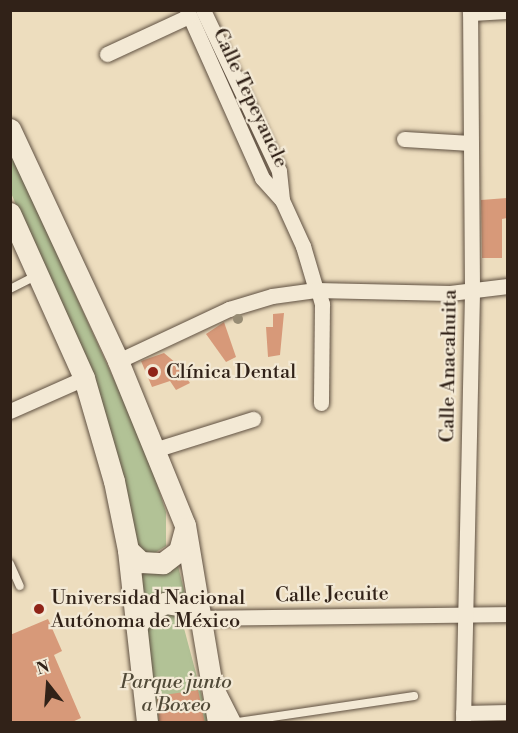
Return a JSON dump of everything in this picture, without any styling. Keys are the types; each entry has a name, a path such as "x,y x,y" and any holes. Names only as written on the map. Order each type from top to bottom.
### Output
{"main road":[{"path":"10,129 118,361 185,525 198,618 218,723"},
{"path":"10,213 84,378 114,481 128,550 147,723"},
{"path":"128,550 141,562 163,563 179,551 185,525"},
{"path":"136,626 146,613 165,603 185,606 198,618"}],"street":[{"name":"Calle Tepeyaucle","path":"203,10 279,171 282,200"},
{"path":"470,12 507,11"},
{"name":"Calle Anacahuita","path":"463,718 472,288 470,12"},
{"name":"Calle Tepeyaucle","path":"188,13 262,178 282,200 303,246 322,304 321,403"},
{"path":"107,54 188,13"},
{"path":"404,139 471,143"},
{"path":"118,361 229,309 272,296 317,290 450,293 472,288 507,286"},
{"path":"10,411 84,378"},
{"path":"154,450 253,419"},
{"name":"Calle Jecuite","path":"198,618 507,614"},
{"path":"208,671 233,723"},
{"path":"463,718 507,712"}],"lane":[{"path":"10,289 39,274"},
{"path":"10,564 20,586"},
{"path":"238,723 414,696"}],"green space":[{"path":"10,151 146,450 166,512 166,546 151,555 133,547 85,366 11,193"},
{"path":"177,562 187,601 144,611 134,573"},
{"name":"Parque junto a Boxeo","path":"170,610 181,617 209,722 155,722 146,632 159,614"}],"building":[{"path":"507,198 507,218 502,219 502,258 482,258 481,200"},
{"path":"284,313 280,355 268,357 266,327 273,327 273,314"},
{"path":"224,322 236,357 226,362 206,334"},
{"path":"164,353 176,363 190,383 176,390 170,381 152,387 141,361"},
{"path":"48,619 62,651 54,655 81,718 70,723 10,723 10,635"},
{"path":"198,690 205,723 159,723 157,696"}],"place":[{"name":"Clínica Dental","path":"153,372"},
{"name":"Universidad Nacional Autónoma de México","path":"39,609"}]}
